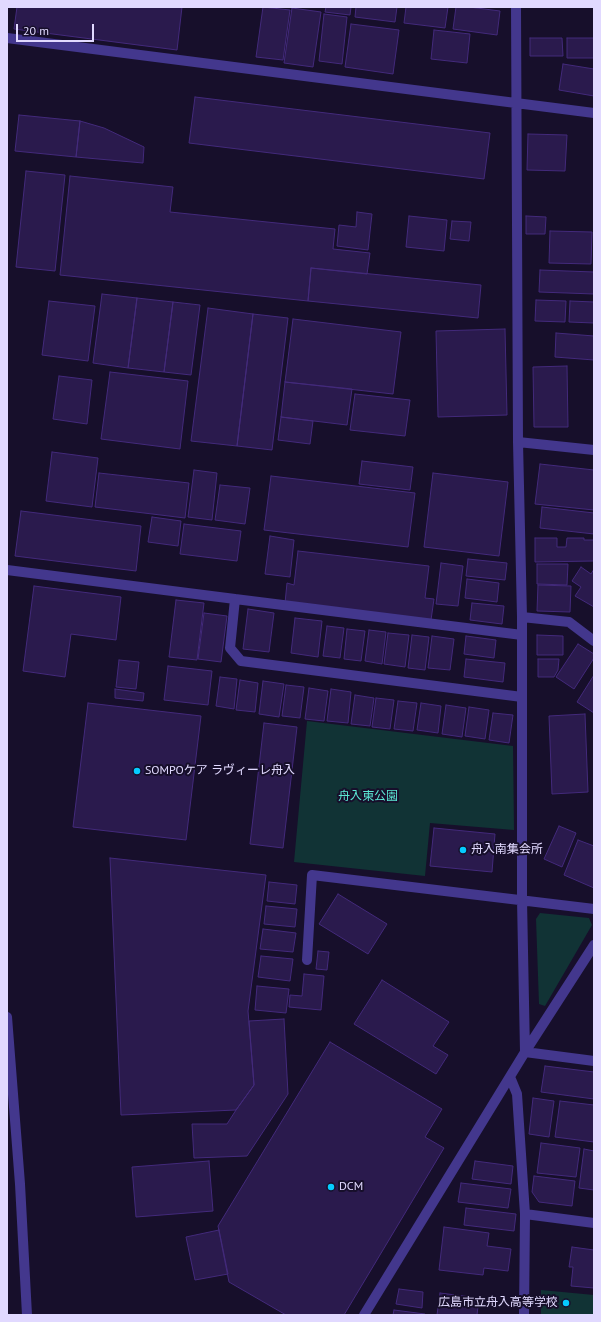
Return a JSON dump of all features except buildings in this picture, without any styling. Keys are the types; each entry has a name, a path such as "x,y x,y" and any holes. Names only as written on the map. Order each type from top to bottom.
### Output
{"street":[{"path":"516,7 518,442 522,617 522,900 525,1052"},
{"path":"7,38 594,113"},
{"path":"518,442 594,450"},
{"path":"7,570 522,635"},
{"path":"236,599 230,648 242,661 522,698"},
{"path":"522,617 569,622 594,641"},
{"path":"307,960 312,875 594,909"},
{"path":"364,1315 525,1052 594,945"},
{"path":"7,1017 20,1184 27,1315"},
{"path":"525,1052 594,1061"},
{"path":"510,1077 517,1094 525,1214 524,1315"},
{"path":"525,1214 594,1223"}],"green space":[{"name":"舟入東公園","path":"307,721 513,746 514,830 430,823 425,876 294,862"},
{"path":"540,913 589,918 592,925 545,1006 539,1004 536,919"},
{"name":"広島市立舟入高等学校","path":"541,1290 594,1295 594,1315 541,1315"}],"place":[{"name":"SOMPOケア ラヴィーレ舟入","path":"137,771"},
{"name":"舟入南集会所","path":"463,850"},
{"name":"DCM","path":"331,1187"},
{"name":"広島市立舟入高等学校","path":"566,1303"}]}
